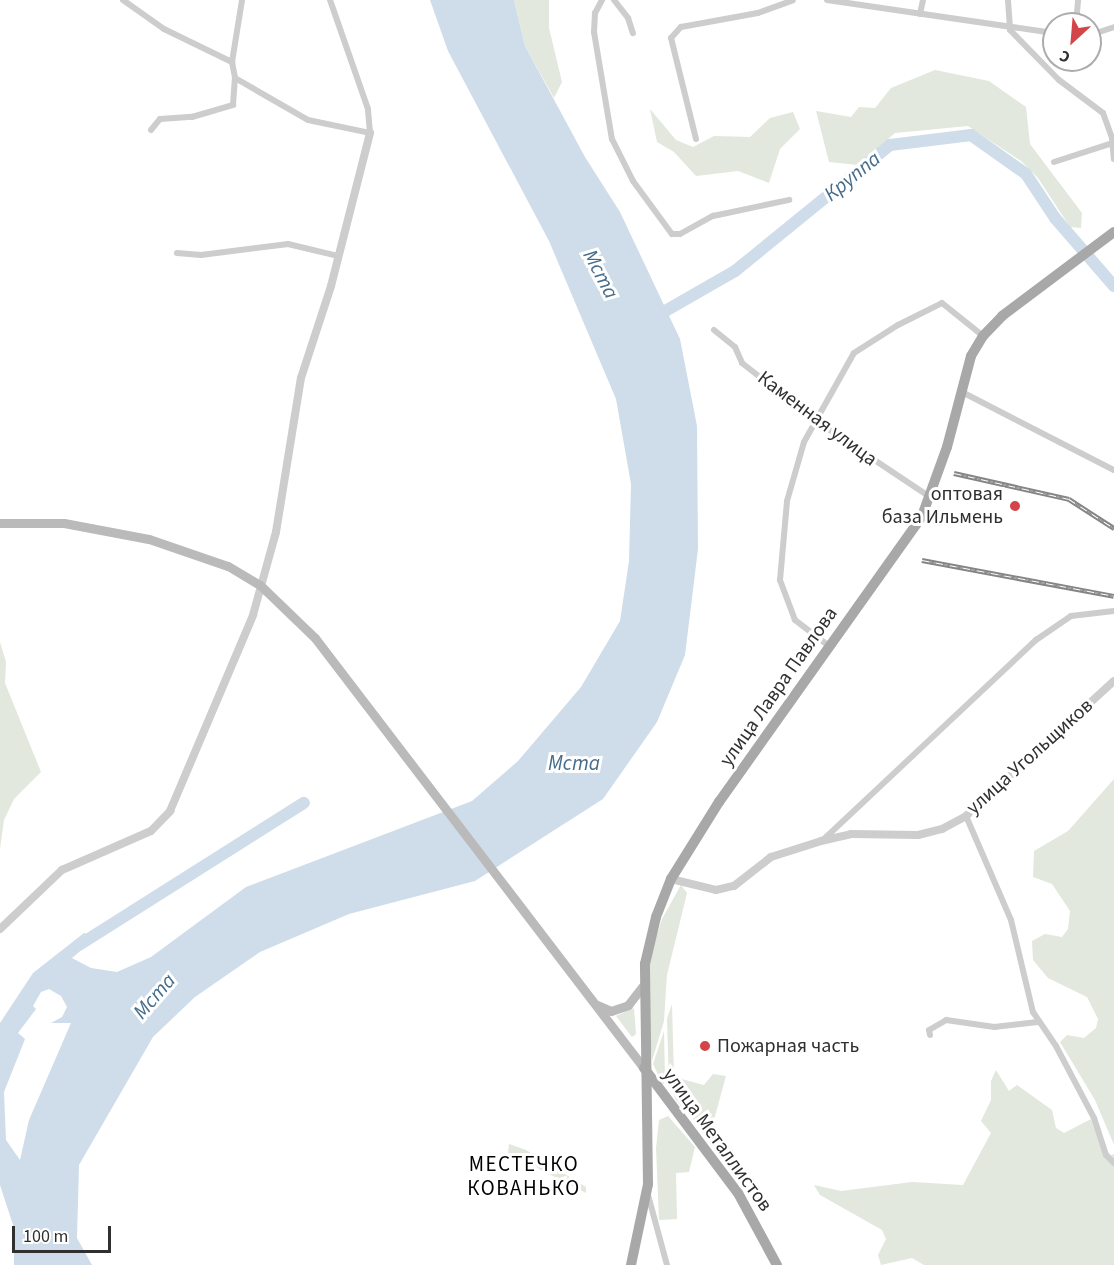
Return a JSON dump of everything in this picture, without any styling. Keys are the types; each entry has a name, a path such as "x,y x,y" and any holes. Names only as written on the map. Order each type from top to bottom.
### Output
{"main road":[{"name":"улица Лавра Павлова","path":"631,1265 647,1192 643,986 656,917 671,879 720,802 829,646 900,551 930,498 971,356 983,336 1002,316 1114,232"},
{"path":"0,523 64,523 149,539 228,566 260,585 315,638 430,792 520,903 644,1067"},
{"path":"596,1005 611,1011 628,1005 643,986"},
{"name":"улица Металлистов","path":"644,1067 738,1193 777,1265"}],"street":[{"path":"123,0 164,29 232,62"},
{"path":"151,130 160,119 192,117 233,105 235,78 232,62 242,0"},
{"path":"0,929 62,870 151,831 170,811 253,615 276,532 301,378 338,256 370,133 368,109 330,0"},
{"path":"602,0 595,13 594,32 612,139 633,181 672,234 680,234 713,216 789,200"},
{"path":"614,0 628,18 633,33"},
{"path":"696,139 671,38 681,27 758,13 793,0"},
{"path":"827,0 1010,30 1042,32"},
{"path":"920,14 922,0"},
{"path":"1008,0 1010,30 1059,80 1103,113 1113,143 1114,159"},
{"path":"235,78 308,120 370,133"},
{"path":"1054,162 1113,143"},
{"path":"177,253 218,253 288,244 338,256"},
{"path":"829,646 795,620 780,580 787,501 804,442 854,353 898,325 942,303 983,336"},
{"name":"Каменная улица","path":"714,330 735,347 742,363 816,421 930,498"},
{"path":"960,391 1114,470"},
{"path":"821,842 1036,640 1071,616 1114,611"},
{"name":"улица Угольщиков","path":"671,879 716,890 734,886 771,857 821,842 851,834 918,835 966,816 1114,681"},
{"path":"966,816 1011,920 1033,1011 1038,1022 1056,1046 1094,1118 1106,1155 1114,1163"},
{"path":"1022,1021 1033,1011"},
{"path":"930,1035 929,1030 946,1020 994,1027 1022,1021 1038,1022"},
{"path":"647,1192 667,1265"}],"shaded area":[{"path":"514,0 549,0 549,28 562,82 554,98 525,46"},
{"path":"935,70 989,81 1026,107 1030,144 1082,213 1081,228 1070,227 1038,178 1021,161 968,126 895,133 858,165 829,162 816,111 851,117 859,107 875,108 891,88"},
{"path":"650,109 676,140 693,147 714,136 750,137 770,118 793,112 800,129 780,149 769,183 738,171 696,176 674,152 657,142"},
{"path":"0,642 6,662 5,683 41,772 14,799 4,820 0,849"},
{"path":"1114,779 1114,1145 1095,1100 1060,1042 1067,1035 1084,1038 1096,1028 1098,1019 1087,997 1048,978 1033,960 1032,941 1045,934 1062,937 1068,929 1070,911 1052,884 1033,877 1034,851 1068,831"},
{"path":"681,885 687,893 667,975 664,1021 652,1061 647,1000 651,953 662,919"},
{"path":"672,1004 674,1077 704,1085 713,1074 726,1076 709,1138 676,1100 669,1086 667,1019"},
{"path":"634,1008 636,1034 632,1037 616,1016"},
{"path":"664,1031 665,1080 663,1085 653,1064"},
{"path":"996,1070 1009,1091 1017,1085 1052,1110 1056,1128 1064,1133 1091,1119 1101,1146 1111,1155 1114,1154 1114,1265 924,1265 912,1258 881,1265 878,1255 886,1239 882,1230 820,1195 814,1185 841,1191 912,1182 963,1185 991,1133 981,1121 991,1100 991,1081"},
{"path":"668,1116 695,1147 689,1172 676,1173 677,1219 659,1220 656,1148 659,1120"},
{"path":"509,1144 526,1150 586,1187 586,1193 508,1153"}],"water":[{"name":"Мста","path":"430,0 514,0 525,46 585,157 620,212 680,339 697,426 698,549 685,655 657,722 603,799 475,881 349,914 260,952 195,997 153,1037 79,1165 77,1238 92,1265 14,1265 14,1228 0,1185 0,1023 33,973 84,933 97,937 72,958 91,968 117,972 151,957 246,887 472,801 518,761 581,687 620,621 629,561 631,484 616,399 549,241 448,51","holes":["49,989 61,996 67,1007 62,1017 51,1023 71,1023 29,1120 20,1160 6,1140 4,1092 25,1039 18,1033 36,1009 33,1006 41,992"]}],"waterway":[{"name":"Круппа","path":"653,318 735,271 890,145 971,135 1026,174 1055,218 1114,286"},
{"path":"79,945 304,803"}],"railway":[{"path":"954,473 1069,499 1114,528"},
{"path":"922,560 1114,596"}],"place":[{"name":"оптовая база Ильмень","path":"1015,506"},
{"name":"Пожарная часть","path":"705,1046"}],"district":[{"name":"МЕСТЕЧКО КОВАНЬКО","path":"524,1176"}]}
